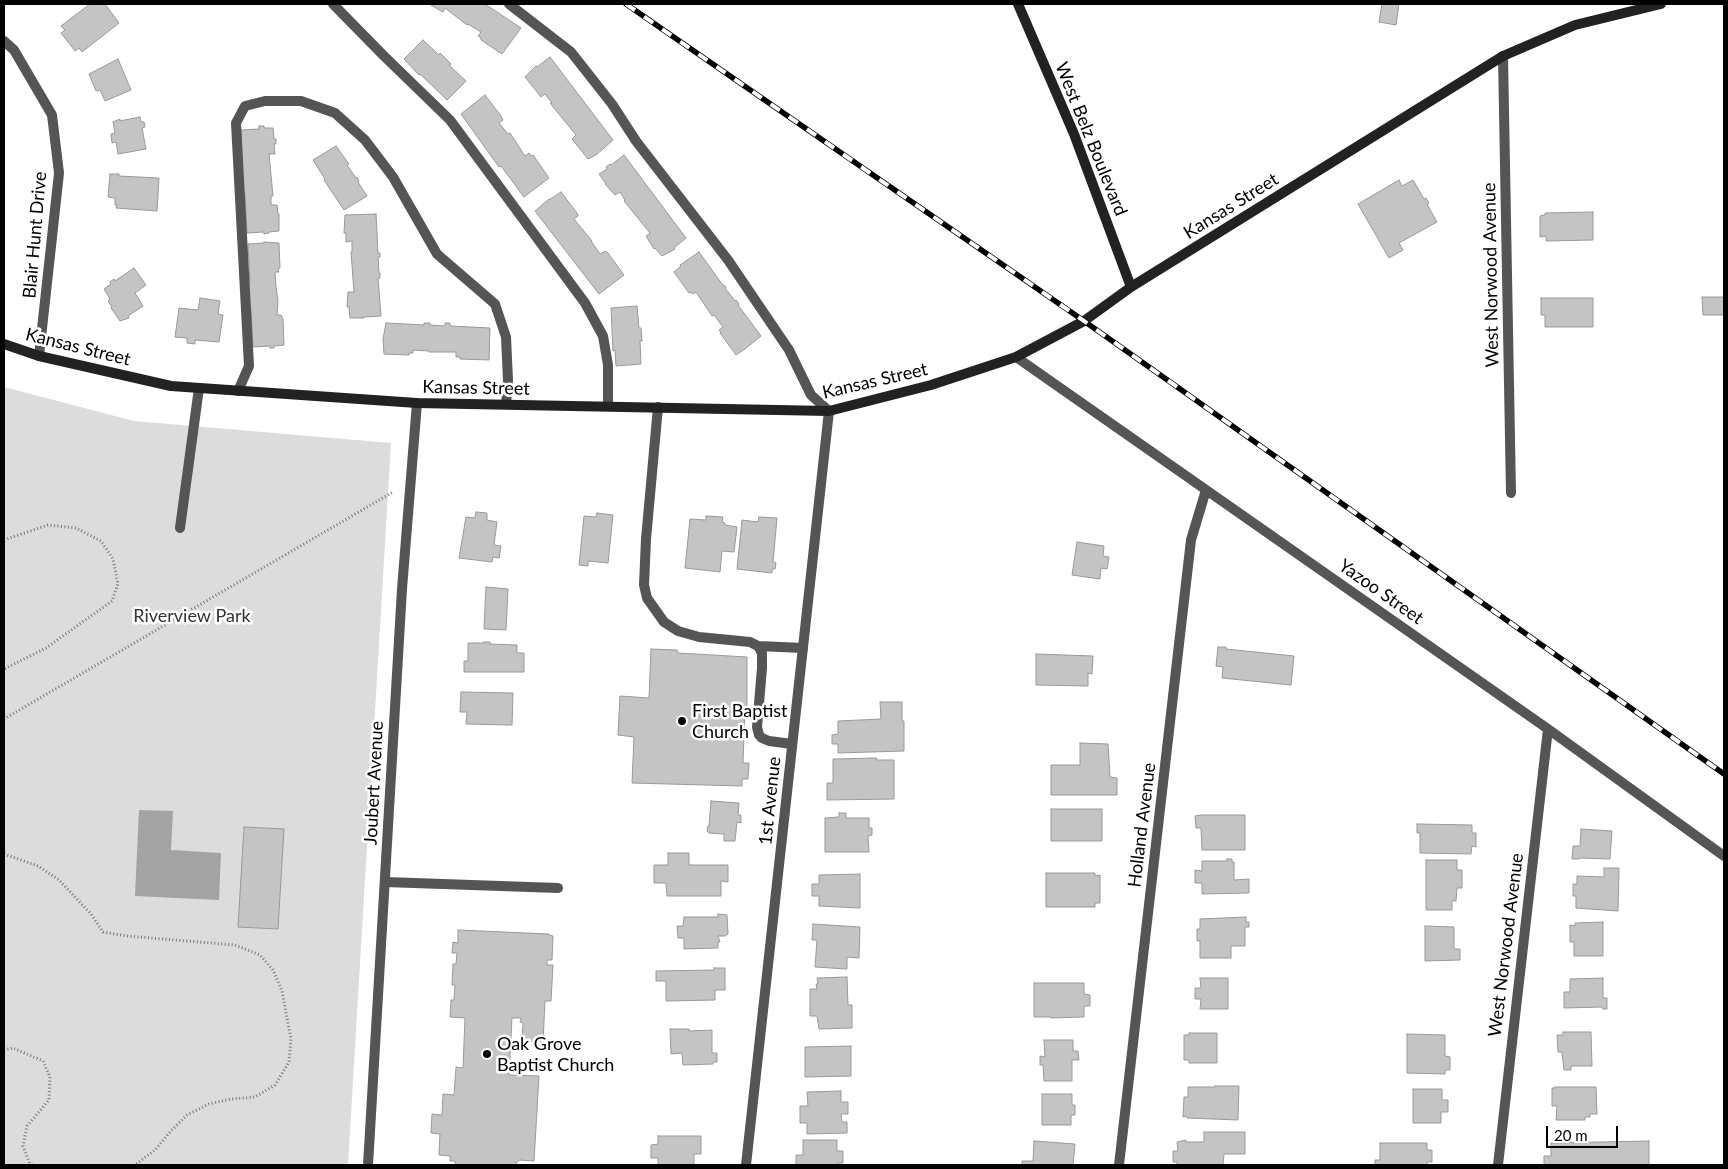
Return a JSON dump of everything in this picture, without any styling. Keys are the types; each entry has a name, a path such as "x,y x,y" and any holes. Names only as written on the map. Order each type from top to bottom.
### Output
{"street":[{"path":"333,4 450,120 585,303 603,336 608,365 608,406"},
{"path":"509,4 571,52 612,104 636,141 728,260 789,350 811,395 829,411"},
{"name":"West Belz Boulevard","path":"1018,4 1074,134 1131,288"},
{"name":"Kansas Street","path":"4,344 39,356 171,386 417,403 829,411 931,385 1016,357 1084,321 1131,288 1503,56 1575,25 1661,4"},
{"name":"Blair Hunt Drive","path":"4,40 14,50 52,115 59,173 39,356"},
{"name":"West Norwood Avenue","path":"1503,56 1511,494"},
{"path":"238,391 249,366 236,123 245,106 265,101 301,101 335,113 365,140 393,177 437,254 494,304 506,337 508,380 506,404"},
{"name":"Yazoo Street","path":"1016,357 1548,729 1724,856"},
{"path":"180,528 199,388"},
{"name":"Joubert Avenue","path":"368,1165 402,589 417,403"},
{"path":"658,407 646,539 644,585 647,598 664,622 678,631 699,637 750,642 758,646 803,648"},
{"name":"1st Avenue","path":"746,1165 829,411"},
{"name":"Holland Avenue","path":"1119,1165 1191,540 1206,490"},
{"path":"758,646 762,653 762,668 756,727 762,738 769,741 792,744"},
{"name":"West Norwood Avenue","path":"1498,1165 1548,729"},
{"path":"385,882 558,888"}],"path":[{"path":"4,719 411,482"},
{"path":"4,540 48,525 76,528 101,541 113,559 118,584 112,600 46,648 4,669"},
{"path":"4,854 38,866 59,880 91,914 103,932 235,946 260,955 273,970 282,991 291,1038 289,1062 275,1085 255,1097 209,1104 187,1116 155,1150 135,1165"},
{"path":"4,1050 13,1048 43,1061 50,1077 49,1100 27,1126 23,1146 32,1165"}],"green space":[{"name":"Riverview Park","path":"4,387 134,421 391,443 348,1165 4,1165"}],"shaded area":[{"path":"139,810 173,811 171,850 221,853 219,900 135,896"}],"building":[{"path":"90,4 105,4 119,23 82,52 79,48 75,51 61,33 65,30 61,26"},
{"path":"429,4 485,4 521,28 502,54 481,40 478,36 481,32 467,25 445,8 443,12"},
{"path":"1382,4 1399,4 1396,25 1379,22"},
{"path":"423,40 439,55 440,53 451,64 449,65 466,81 447,100 404,59"},
{"path":"550,57 613,140 596,155 588,159 572,139 576,135 550,103 552,103 545,94 541,97 525,77 536,66"},
{"path":"118,59 131,90 105,101 100,90 96,91 89,74"},
{"path":"485,95 503,120 499,123 508,134 510,133 525,156 529,153 531,156 533,155 549,178 524,197 501,166 499,167 461,114"},
{"path":"140,117 145,127 142,128 146,149 118,154 116,142 112,143 111,134 115,133 113,122 120,119 120,121"},
{"path":"259,126 273,128 274,139 276,139 276,144 274,144 275,154 269,154 273,196 271,196 271,205 277,205 279,231 264,234 264,232 247,233 245,194 243,194 241,130 259,129"},
{"path":"336,146 349,164 347,165 357,177 367,196 344,210 313,160"},
{"path":"624,155 686,238 675,249 662,256 654,249 646,236 650,233 624,201 620,192 615,195 599,174"},
{"path":"110,174 159,178 157,211 116,208 115,198 108,197"},
{"path":"1399,180 1402,186 1413,180 1424,199 1426,198 1429,203 1427,204 1437,222 1399,243 1403,250 1389,258 1358,204"},
{"path":"561,192 577,213 578,216 574,219 600,254 605,251 608,253 624,275 599,294 535,211"},
{"path":"1593,212 1593,240 1546,241 1546,236 1540,237 1540,216 1545,215 1545,213"},
{"path":"376,214 378,253 380,253 380,257 378,257 380,278 378,278 381,316 350,318 349,307 347,307 348,292 354,292 352,241 346,242 346,233 344,233 345,215"},
{"path":"279,243 280,268 278,269 279,272 275,272 278,301 277,315 281,315 283,319 284,345 274,346 274,348 270,348 270,346 253,347 251,309 249,309 248,244"},
{"path":"699,252 761,336 736,355 720,333 719,330 723,327 714,315 712,316 696,292 693,294 689,293 674,272 680,265"},
{"path":"134,268 146,285 135,293 143,306 128,316 129,318 120,321 111,308 108,301 110,299 104,289 114,279 115,281"},
{"path":"1702,297 1724,297 1724,315 1703,315"},
{"path":"200,298 220,301 218,314 223,315 219,342 195,340 195,344 187,343 187,338 175,337 179,308 198,310"},
{"path":"1541,298 1593,298 1593,327 1545,327 1545,315 1541,315"},
{"path":"637,306 642,341 640,341 641,364 616,366 615,350 613,351 611,308"},
{"path":"386,323 424,325 424,323 430,323 430,325 445,326 445,323 450,323 450,326 490,328 489,360 460,359 460,357 456,357 456,352 413,350 413,353 409,353 409,355 384,354 383,339"},
{"path":"476,512 487,513 487,520 497,522 494,545 501,546 499,558 493,557 492,562 459,558 466,517 475,518"},
{"path":"597,513 613,515 608,563 588,561 588,566 579,565 584,516 596,517"},
{"path":"706,516 723,517 722,522 725,525 737,527 734,552 722,551 720,572 685,568 690,519 706,520"},
{"path":"759,517 777,518 773,562 776,563 772,573 737,569 742,520 758,522"},
{"path":"1077,542 1104,546 1103,556 1109,557 1107,569 1101,568 1100,579 1072,575"},
{"path":"486,587 508,589 506,630 484,629"},
{"path":"484,642 517,645 517,653 524,653 524,672 464,672 464,661 468,661 468,643"},
{"path":"1218,647 1294,656 1291,685 1222,678 1223,667 1216,666"},
{"name":"First Baptist Church","path":"651,649 677,650 678,653 747,657 747,706 745,706 743,763 749,763 748,779 742,779 742,786 632,783 634,737 618,735 620,696 649,698"},
{"path":"1036,654 1093,656 1092,674 1088,673 1088,686 1036,685"},
{"path":"461,692 513,693 512,725 466,724 467,712 460,712"},
{"path":"880,702 902,702 904,751 838,753 838,744 832,744 832,735 838,734 838,721 881,719"},
{"path":"1080,743 1108,744 1110,777 1117,778 1117,795 1051,795 1051,765 1080,765"},
{"path":"876,758 877,760 894,760 894,799 827,800 827,783 833,783 833,759"},
{"path":"711,801 739,803 738,815 741,815 741,823 737,822 735,841 724,841 724,834 709,833 707,831"},
{"path":"1051,809 1102,809 1102,841 1051,841"},
{"path":"839,813 846,813 846,818 869,818 869,828 872,828 872,835 868,836 869,852 825,852 825,818 839,817"},
{"path":"1245,815 1245,850 1202,850 1201,828 1196,828 1195,816"},
{"path":"1417,824 1472,825 1472,833 1476,833 1476,847 1472,846 1471,854 1420,853 1420,833 1417,833"},
{"path":"244,827 284,829 278,929 238,927"},
{"path":"1581,829 1612,831 1610,859 1572,859 1573,846 1580,846"},
{"path":"668,853 689,853 689,865 728,865 728,882 721,881 721,896 667,896 666,883 654,883 654,865 668,865"},
{"path":"1227,859 1232,859 1232,862 1234,862 1234,880 1249,879 1249,893 1202,894 1202,883 1195,883 1195,870 1202,871 1202,861 1227,861"},
{"path":"1426,860 1457,860 1457,870 1462,870 1462,888 1457,888 1456,901 1452,901 1452,910 1426,910"},
{"path":"1604,868 1619,868 1618,911 1576,908 1573,884 1577,884 1577,876 1604,877"},
{"path":"1046,873 1095,873 1095,876 1100,875 1100,903 1095,903 1095,907 1046,907"},
{"path":"860,874 860,908 819,906 819,896 812,896 812,884 819,884 819,875"},
{"path":"718,914 727,915 728,934 718,936 720,942 718,942 718,948 684,949 684,938 678,938 677,926 683,926 684,917 718,917"},
{"path":"1246,917 1249,927 1245,927 1245,946 1231,946 1231,958 1200,958 1200,941 1197,941 1197,929 1200,929 1200,919"},
{"path":"1603,922 1603,956 1574,956 1574,942 1570,942 1570,925 1575,926 1575,923"},
{"path":"813,924 860,927 859,958 847,957 847,969 815,967 817,940 812,940"},
{"path":"1425,926 1454,927 1454,949 1460,949 1460,960 1425,961"},
{"name":"Oak Grove Baptist Church","path":"458,930 549,934 553,936 552,960 547,960 547,965 553,965 551,1001 545,1001 543,1042 522,1041 523,1023 520,1022 521,1018 512,1018 509,1075 539,1076 534,1161 519,1160 515,1165 455,1165 455,1161 450,1161 450,1156 439,1155 440,1134 431,1133 432,1114 442,1115 443,1094 454,1095 456,1067 463,1068 465,1018 450,1017 451,1000 454,1000 455,985 452,985 453,964 456,964 457,953 452,953 453,942 458,943"},
{"path":"714,968 725,968 725,990 715,990 715,1000 666,1001 666,981 656,981 656,971 714,970"},
{"path":"847,977 848,1005 852,1005 852,1028 819,1029 817,1016 810,1016 810,989 817,989 817,978"},
{"path":"1200,978 1228,978 1228,1009 1200,1009 1201,999 1195,999 1195,988 1201,988"},
{"path":"1603,978 1603,998 1607,998 1607,1009 1602,1007 1564,1008 1564,992 1570,992 1570,979"},
{"path":"1034,983 1084,983 1084,994 1090,995 1090,1006 1084,1006 1084,1017 1034,1017"},
{"path":"670,1029 689,1029 689,1031 712,1030 712,1053 717,1053 717,1062 713,1062 713,1064 683,1065 682,1053 671,1054"},
{"path":"1563,1032 1591,1032 1592,1066 1571,1066 1571,1070 1564,1070 1562,1052 1558,1052 1557,1035 1563,1035"},
{"path":"1189,1033 1217,1033 1217,1063 1189,1063 1189,1060 1184,1060 1184,1035 1189,1035"},
{"path":"1407,1034 1445,1035 1445,1056 1450,1057 1450,1070 1445,1070 1445,1074 1407,1073"},
{"path":"1044,1040 1073,1040 1073,1051 1078,1051 1079,1060 1072,1060 1072,1081 1044,1081 1043,1065 1040,1065 1040,1056 1045,1057"},
{"path":"851,1046 851,1076 805,1077 805,1047"},
{"path":"1239,1086 1238,1120 1183,1117 1184,1097 1188,1097 1188,1087"},
{"path":"1596,1087 1597,1114 1590,1114 1590,1117 1585,1117 1585,1120 1556,1120 1557,1106 1552,1106 1552,1088"},
{"path":"1413,1089 1442,1089 1442,1100 1448,1100 1448,1112 1441,1112 1441,1123 1413,1123"},
{"path":"841,1091 841,1102 848,1102 848,1114 841,1114 842,1122 847,1122 847,1133 807,1134 807,1123 800,1123 800,1106 808,1106 807,1092"},
{"path":"1042,1094 1072,1094 1072,1105 1075,1105 1075,1115 1071,1115 1071,1125 1042,1125"},
{"path":"1204,1132 1245,1132 1245,1154 1224,1154 1223,1165 1177,1165 1177,1162 1173,1162 1173,1151 1178,1151 1177,1142 1186,1140 1186,1142 1204,1142"},
{"path":"658,1136 701,1136 701,1154 694,1154 694,1165 658,1165 658,1158 651,1158 651,1145 658,1144"},
{"path":"803,1140 837,1140 837,1151 843,1151 843,1163 837,1163 837,1165 796,1165 796,1155 803,1155"},
{"path":"1034,1141 1075,1144 1073,1165 1022,1165 1022,1161 1033,1161"},
{"path":"1649,1141 1649,1165 1544,1165 1544,1156 1551,1156 1551,1143"},
{"path":"1380,1143 1427,1143 1427,1150 1432,1150 1432,1162 1427,1162 1427,1165 1375,1165 1375,1160 1380,1160"}],"railway":[{"path":"626,4 1084,321 1724,774"}],"place":[{"name":"First Baptist Church","path":"682,721"},
{"name":"Oak Grove Baptist Church","path":"487,1054"}]}
